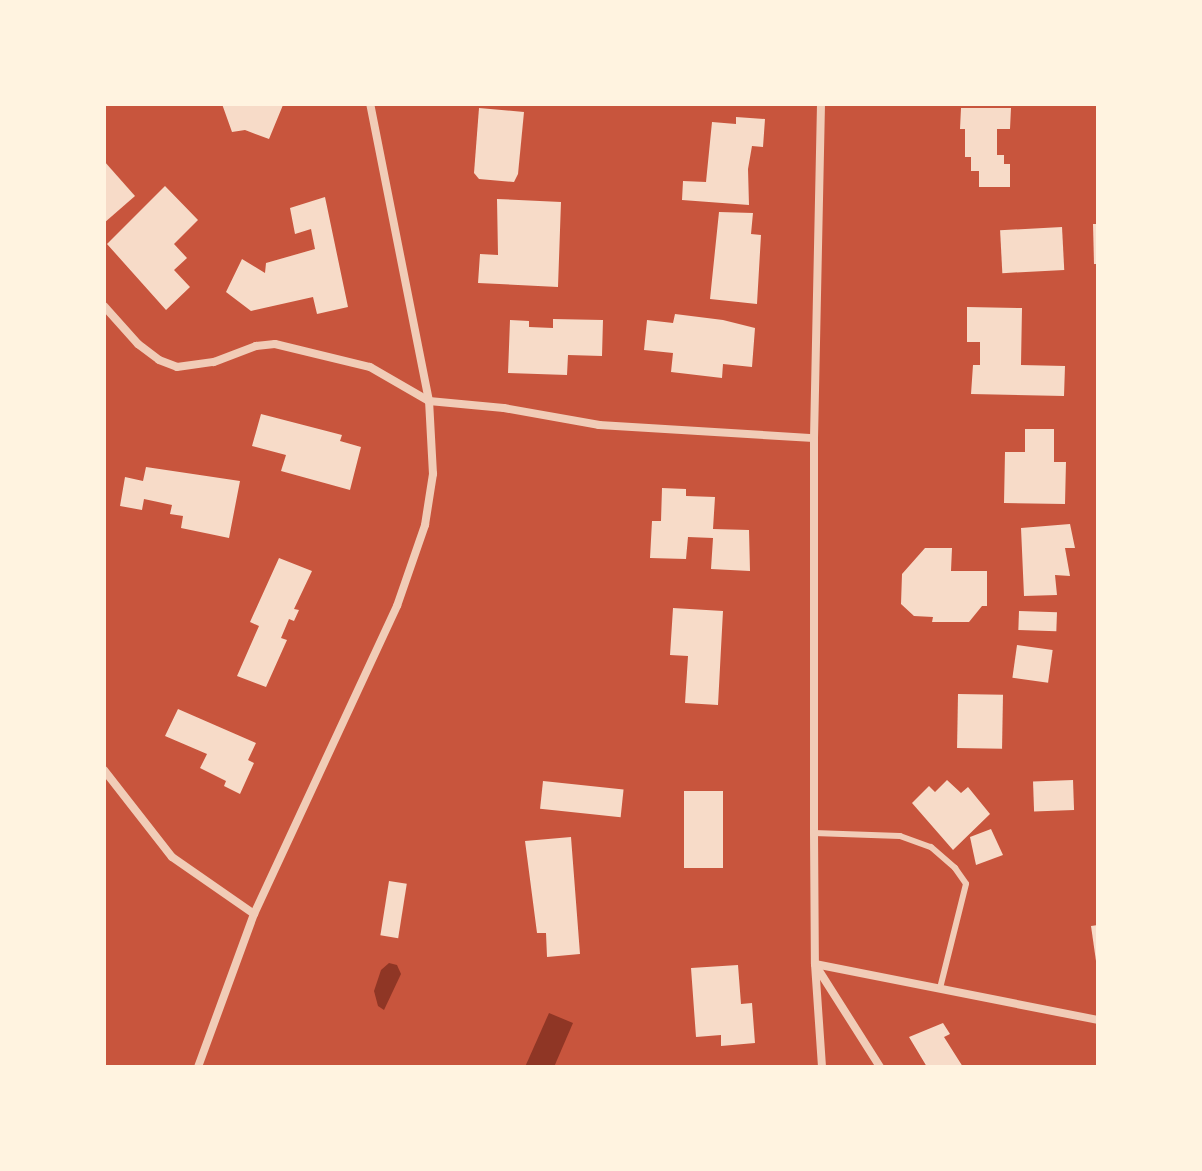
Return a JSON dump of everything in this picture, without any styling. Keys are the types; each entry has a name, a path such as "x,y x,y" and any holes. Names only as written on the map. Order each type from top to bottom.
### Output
{"street":[{"path":"198,1067 254,914 397,606 425,525 433,474 429,401 370,104"},
{"path":"821,104 814,438 814,833 815,964 822,1067"},
{"path":"104,306 138,344 159,360 177,367 214,362 256,346 275,344 370,367 429,401 504,408 599,425 814,438"},
{"path":"104,770 172,857 254,914"},
{"path":"815,964 1098,1020"},
{"path":"815,964 880,1067"}],"lane":[{"path":"814,833 900,836 931,847 955,868 966,884 940,988"}],"shaded area":[{"path":"389,963 397,965 401,974 384,1010 378,1006 374,991 381,970"},
{"path":"549,1013 573,1023 554,1067 525,1067"}],"building":[{"path":"222,104 283,105 269,139 245,130 232,132"},
{"path":"479,108 524,112 518,174 514,182 479,179 474,173"},
{"path":"961,108 1011,108 1010,129 997,129 997,155 1004,155 1004,164 1010,164 1010,187 979,187 979,171 971,171 971,157 965,157 965,129 960,129"},
{"path":"736,117 765,119 763,147 752,146 748,169 749,205 682,200 683,181 706,182 712,122 736,124"},
{"path":"104,161 135,196 104,223"},
{"path":"165,186 198,220 174,244 187,258 174,270 190,287 166,310 107,244"},
{"path":"325,197 348,307 317,314 313,297 251,311 226,292 242,259 265,273 266,263 315,249 311,229 295,234 290,208"},
{"path":"497,199 561,202 558,287 478,283 480,254 498,255"},
{"path":"719,212 753,213 751,234 761,235 757,304 710,299"},
{"path":"1093,224 1098,224 1098,264 1094,264"},
{"path":"1062,227 1064,270 1002,273 1000,230"},
{"path":"967,307 1022,308 1021,365 1065,366 1064,396 971,394 973,365 980,365 980,342 967,342"},
{"path":"675,314 755,328 752,367 723,364 722,378 671,372 673,353 644,350 647,320 673,323"},
{"path":"553,319 603,320 602,356 568,355 567,375 508,373 510,320 529,321 529,327 553,328"},
{"path":"261,414 342,435 340,441 361,447 350,490 281,471 286,455 252,446"},
{"path":"1025,429 1054,429 1054,462 1066,462 1065,504 1004,503 1005,452 1025,452"},
{"path":"146,467 240,481 229,538 181,528 183,516 170,514 172,505 144,499 142,510 120,506 125,477 143,481"},
{"path":"662,488 686,489 686,496 715,497 713,529 749,530 750,571 711,569 713,538 688,537 686,559 650,558 652,521 661,521"},
{"path":"1070,524 1075,548 1065,548 1070,576 1055,575 1057,595 1024,596 1021,528"},
{"path":"925,548 952,548 951,571 987,571 987,606 982,606 969,622 932,622 933,617 914,616 901,604 902,574"},
{"path":"279,558 312,571 294,609 299,610 294,621 289,619 281,638 287,640 266,687 237,676 259,626 250,622"},
{"path":"673,608 723,611 718,705 685,703 688,656 670,655"},
{"path":"1019,611 1057,612 1056,631 1018,630"},
{"path":"1017,645 1053,650 1048,683 1012,678"},
{"path":"958,694 1003,695 1002,749 957,748"},
{"path":"178,709 256,743 248,760 254,763 240,794 224,786 226,781 200,768 207,754 165,736"},
{"path":"947,780 961,793 968,787 990,814 953,850 912,803 929,786 935,792"},
{"path":"1073,780 1074,810 1034,811 1033,781"},
{"path":"543,781 624,789 621,817 540,809"},
{"path":"684,791 723,791 723,868 684,868"},
{"path":"991,829 1003,855 976,865 970,837"},
{"path":"571,837 580,954 547,957 546,933 537,933 525,841"},
{"path":"389,881 407,884 398,938 380,935"},
{"path":"1098,925 1098,961 1096,961 1091,926"},
{"path":"738,965 741,1004 752,1003 755,1043 721,1046 721,1035 696,1037 691,968"},
{"path":"943,1023 950,1034 944,1037 963,1067 927,1067 909,1037"}]}
